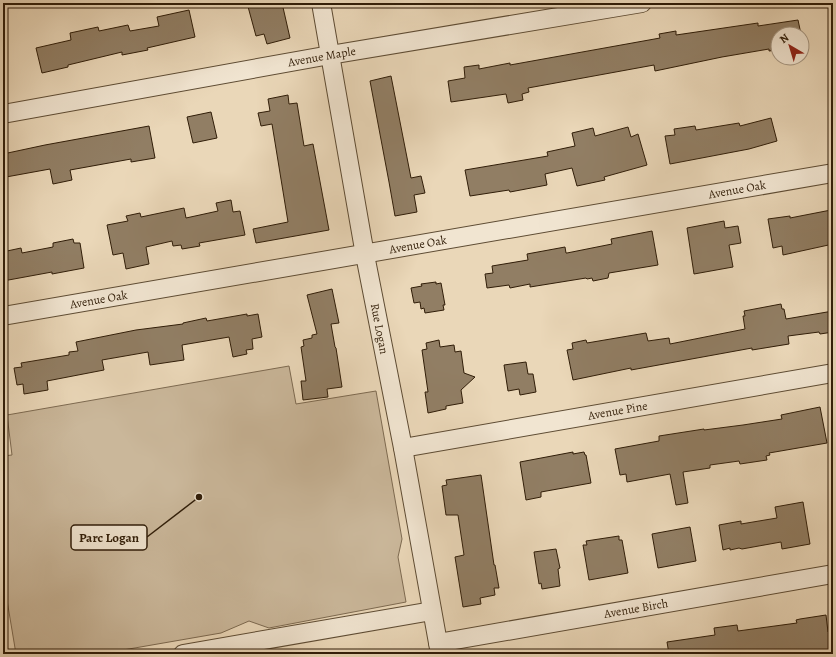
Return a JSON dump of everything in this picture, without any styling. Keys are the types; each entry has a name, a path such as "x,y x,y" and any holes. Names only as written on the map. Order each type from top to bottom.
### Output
{"street":[{"name":"Rue Logan","path":"320,3 365,255 403,448 439,648"},
{"name":"Avenue Maple","path":"3,114 330,55 642,3"},
{"name":"Avenue Oak","path":"3,316 365,255 833,173"},
{"name":"Avenue Pine","path":"403,448 833,373"},
{"name":"Avenue Birch","path":"439,648 833,574"},
{"path":"183,654 432,611"}],"shaded area":[{"path":"289,366 296,404 376,391 402,539 398,557 406,602 269,628 249,621 221,633 100,654 16,654 3,576 3,456 12,455 7,415"}],"building":[{"path":"247,3 282,3 290,38 267,44 264,34 256,36"},
{"path":"189,10 195,37 147,48 148,50 122,55 122,52 42,73 36,48 71,40 70,33 98,27 99,31 128,25 130,31 159,26 157,17"},
{"path":"798,20 799,26 770,26 770,51 769,49 722,57 655,71 654,65 528,88 529,92 522,94 523,100 508,103 506,94 451,102 448,81 465,78 464,67 479,65 479,69 510,63 510,65 660,38 659,34 676,31 676,35 758,23 758,26"},
{"path":"391,76 411,178 421,176 425,193 414,195 417,212 395,216 370,81"},
{"path":"288,95 289,104 297,103 304,146 313,144 329,230 256,243 253,229 288,222 272,124 261,126 258,113 270,111 268,99"},
{"path":"211,112 217,138 193,143 187,117"},
{"path":"771,118 777,141 749,149 670,164 665,136 675,135 674,129 695,126 696,130 739,123 740,126"},
{"path":"149,126 155,158 131,162 131,159 70,170 72,180 53,184 50,169 6,177 3,154"},
{"path":"628,127 631,137 638,134 647,165 604,177 605,180 577,186 572,168 545,174 547,185 510,192 509,190 470,196 465,170 548,156 547,152 575,146 572,133 593,128 595,136"},
{"path":"231,200 233,212 240,211 245,235 199,243 200,246 182,249 181,245 173,246 172,241 146,247 149,264 126,269 123,253 113,255 107,225 128,221 126,216 140,213 141,217 184,208 186,218 218,211 216,203"},
{"path":"831,210 833,219 833,244 783,255 782,246 773,248 768,219 790,216 790,218"},
{"path":"724,221 725,228 738,226 741,243 729,245 733,267 694,274 687,228"},
{"path":"652,231 658,265 609,273 608,278 593,281 592,278 586,278 530,287 530,284 510,288 509,285 487,288 485,274 493,273 492,266 528,260 527,254 565,247 567,253 612,244 611,239"},
{"path":"73,239 74,243 80,243 84,268 3,281 3,257 7,256 7,251 21,248 22,253 53,247 53,243"},
{"path":"436,282 436,284 441,283 445,305 443,305 444,310 425,313 424,308 421,309 420,302 414,303 411,288 422,286 421,284"},
{"path":"332,289 339,323 331,324 342,387 327,389 328,397 303,400 301,381 306,381 301,347 304,346 303,340 312,338 312,335 317,334 307,295"},
{"path":"781,304 782,309 784,309 786,319 833,311 833,332 820,334 819,332 788,336 789,344 752,350 752,348 631,370 631,368 573,380 567,350 573,349 572,343 586,340 587,343 646,333 648,341 669,338 670,344 745,329 743,316 745,316 744,311"},
{"path":"247,314 247,316 258,314 262,337 252,339 253,349 246,350 247,354 233,357 229,337 182,345 184,360 150,365 148,352 102,360 104,370 47,381 48,390 24,394 23,384 17,385 14,368 22,367 21,363 69,355 69,352 78,351 76,342 136,330 183,324 206,318 207,321"},
{"path":"439,340 440,347 454,345 455,352 461,351 464,373 475,377 461,390 463,403 446,406 446,409 428,413 425,392 428,392 422,350 427,349 426,343"},
{"path":"526,362 528,374 533,374 536,392 520,395 519,389 508,391 504,365"},
{"path":"820,407 827,443 769,453 770,455 766,456 767,460 740,464 739,461 710,465 710,468 683,472 688,503 676,505 670,474 627,482 626,474 620,475 615,449 659,441 659,436 782,419 781,415"},
{"path":"573,452 573,454 584,452 586,455 591,483 541,492 541,497 526,500 520,462"},
{"path":"481,475 494,565 499,588 494,588 495,595 480,598 481,604 463,607 455,557 464,555 458,515 446,515 442,486 447,485 446,480"},
{"path":"803,502 810,544 782,549 781,542 742,549 739,548 730,550 730,548 723,550 719,525 741,521 741,524 777,518 775,507"},
{"path":"690,527 696,561 658,568 652,534"},
{"path":"619,536 619,540 622,540 628,573 589,580 583,545 587,545 586,541"},
{"path":"556,549 560,568 558,569 560,586 542,589 541,583 539,584 534,552"},
{"path":"826,615 828,632 833,631 833,654 669,654 667,642 715,635 714,628 737,625 738,631 797,623 796,620"}],"place":[{"name":"Parc Logan","path":"199,497"}]}
